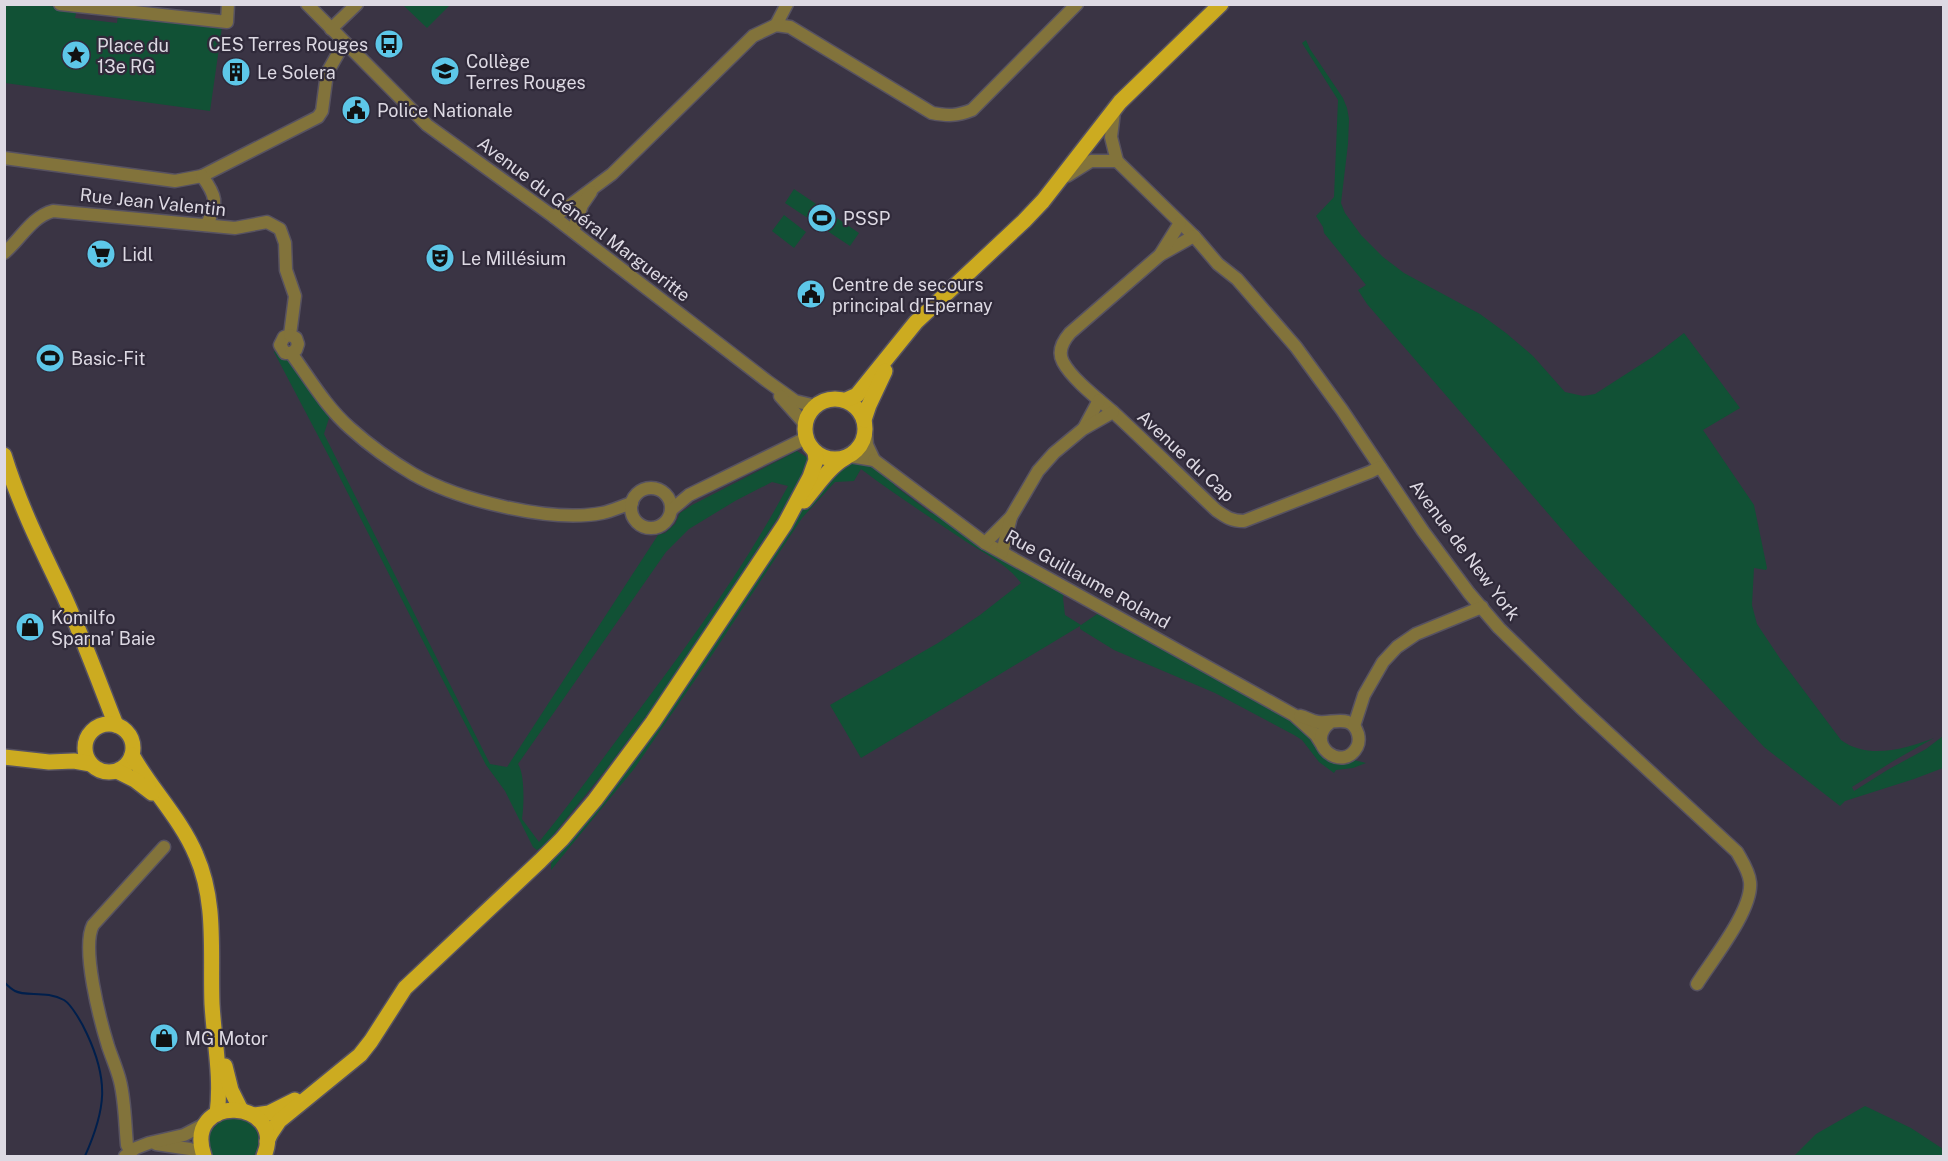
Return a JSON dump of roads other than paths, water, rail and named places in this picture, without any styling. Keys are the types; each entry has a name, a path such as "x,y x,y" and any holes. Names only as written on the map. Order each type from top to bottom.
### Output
{"main road":[{"path":"268,1150 279,1121 346,1068 366,1048 405,988 562,839 590,807 647,730 785,524 810,477 816,460 815,452 805,431 807,417 816,406 829,399 846,400 857,395 916,322 1024,221 1058,183 1115,108 1221,4"},
{"path":"785,524 838,462 858,450 869,405 894,351"},
{"path":"846,400 860,410 865,427"},
{"path":"815,452 827,459 848,457"},
{"path":"5,456 33,532 91,658 116,725"},
{"path":"91,658 98,702 99,726"},
{"path":"6,756 49,762 74,761 91,764 103,772 117,771 124,767 132,755 133,747 128,733 110,724 93,730 85,743 85,751 91,764"},
{"path":"29,759 62,754 85,743"},
{"path":"132,755 196,854 209,904 212,933 214,1028 219,1075 212,1118 202,1133 200,1144 203,1155"},
{"path":"117,771 135,780 163,802"},
{"path":"214,1028 231,1090 247,1113 261,1122 266,1131 268,1150"},
{"path":"212,1118 233,1109 247,1113 269,1113 331,1079"}],"street":[{"path":"60,4 143,9 227,22 228,4"},
{"name":"Avenue du Général Margueritte","path":"307,4 344,44 427,125 573,231 767,381 795,401 816,406"},
{"path":"331,29 357,4"},
{"path":"776,25 787,4"},
{"path":"554,217 612,174 753,36 776,25 790,27 932,112 948,116 972,110 1077,4"},
{"path":"4,158 175,181 202,176 318,117 322,111 327,74 344,44"},
{"path":"1058,183 1091,161 1117,161 1111,136 1115,108"},
{"name":"Avenue de New York","path":"1117,161 1194,236 1218,264 1237,279 1296,347 1423,531 1499,628 1733,847 1750,881 1750,892 1744,911 1697,984"},
{"path":"202,176 211,188 215,201 206,225"},
{"path":"573,231 582,206 593,188"},
{"name":"Rue Jean Valentin","path":"4,253 36,219 53,211 235,228 267,222 280,229 285,243 286,270 295,296 290,336 296,338 298,344 296,350 291,353 320,395 350,428 379,452 413,474 449,491 536,513 574,515 602,513"},
{"path":"1160,255 1180,223"},
{"path":"1160,255 1194,236"},
{"name":"Avenue du Cap","path":"1160,255 1064,340 1060,352 1064,364 1099,400 1216,510 1235,521 1244,521 1380,467"},
{"name":"Avenue du Général Margueritte","path":"767,381 805,431"},
{"path":"1083,429 1099,400"},
{"path":"985,543 1011,517 1038,471 1054,453 1083,429 1113,412"},
{"path":"865,427 867,445 874,460"},
{"path":"689,495 663,493 651,488 645,489 639,492 632,503 632,516 641,526 654,528 665,522 671,510 689,495 805,431"},
{"path":"848,457 874,460"},
{"name":"Rue Guillaume Roland","path":"874,460 985,543 1294,715 1316,735 1321,743"},
{"path":"663,493 668,498 671,510"},
{"path":"602,513 632,503"},
{"path":"602,513 636,521"},
{"path":"1002,552 1011,517"},
{"path":"1334,721 1349,722 1359,736 1356,749 1350,755 1340,758 1328,754 1321,743 1324,729 1334,721 1348,713 1364,695 1383,662 1397,647 1416,634 1482,608"},
{"path":"1354,726 1364,695"},
{"name":"Rue Guillaume Roland","path":"1294,715 1320,722 1334,721"},
{"path":"164,847 93,925 89,936 89,951 97,999 120,1082 128,1154 149,1143 184,1135 212,1118"},
{"path":"149,1143 190,1149 203,1155"}],"waterway":[{"path":"4,982 20,993 51,995 64,1000 74,1011 87,1034 99,1066 102,1095 97,1124 85,1156"}],"place":[{"name":"CES Terres Rouges","path":"389,44"},
{"name":"Place du 13e RG","path":"76,55"},
{"name":"Collège Terres Rouges","path":"445,71"},
{"name":"Le Solera","path":"236,72"},
{"name":"Police Nationale","path":"356,110"},
{"name":"PSSP","path":"822,218"},
{"name":"Lidl","path":"101,254"},
{"name":"Le Millésium","path":"440,258"},
{"name":"Centre de secours principal d'Epernay","path":"811,294"},
{"name":"Basic-Fit","path":"50,358"},
{"name":"Komilfo Sparna' Baie","path":"30,627"},
{"name":"MG Motor","path":"164,1038"}]}
